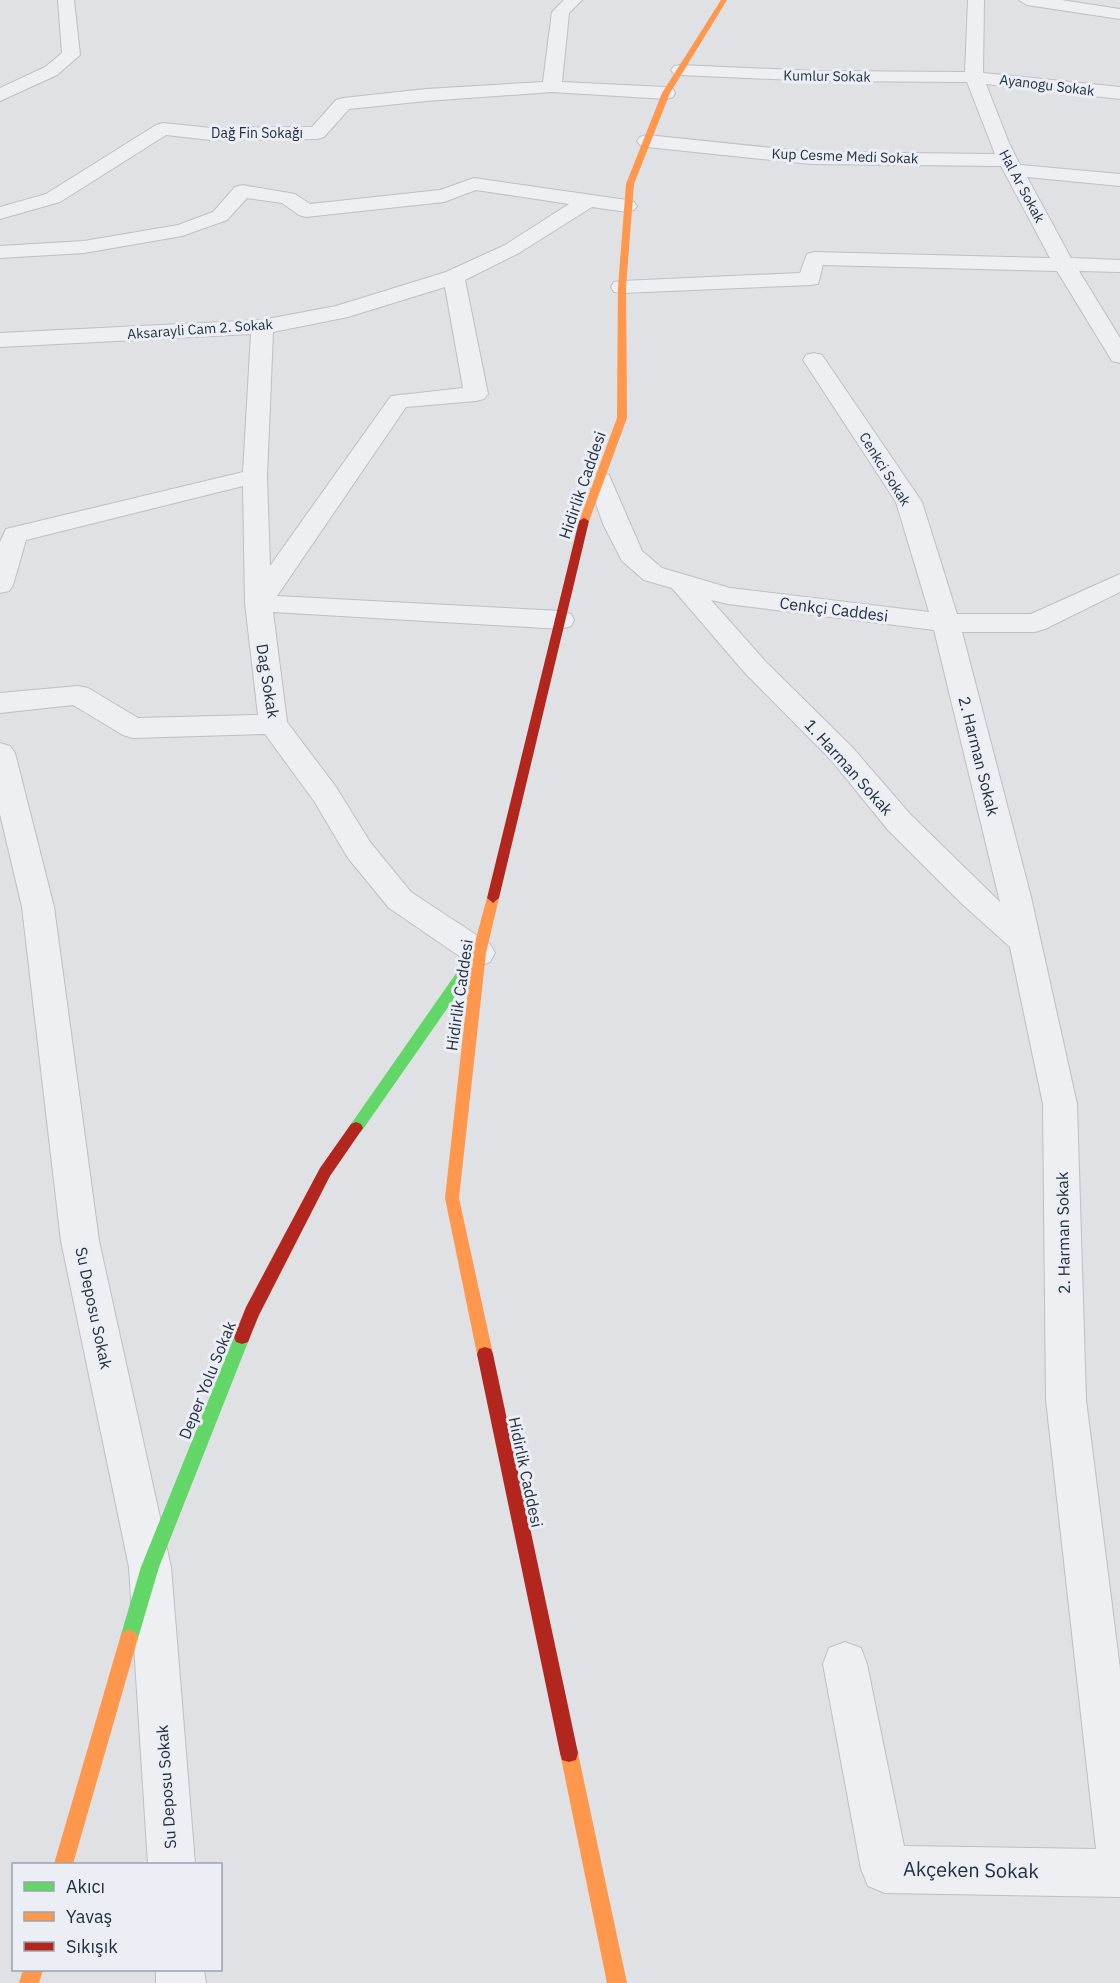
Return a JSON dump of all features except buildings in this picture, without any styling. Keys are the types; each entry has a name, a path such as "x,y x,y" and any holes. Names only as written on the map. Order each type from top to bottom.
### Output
{"street":[{"path":"0,95 51,71 71,55 66,0"},
{"path":"552,87 561,12 574,0"},
{"name":"Hidirlik Caddesi","path":"617,1983 452,1198 478,953 583,523 622,418 622,287 630,184 666,93 724,0"},
{"name":"Hal Ar Sokak","path":"976,0 975,76 999,142 1065,266 1120,356"},
{"path":"1027,0 1120,14"},
{"name":"Kumlur Sokak","path":"680,70 816,76 975,76"},
{"name":"Ayanogu Sokak","path":"975,76 1120,93"},
{"name":"Dağ Fin Sokağı","path":"0,213 53,198 163,129 211,134 317,133 343,104 426,95 552,87 666,93"},
{"name":"Kup Cesme Medi Sokak","path":"647,141 811,158 1011,165 1120,180"},
{"path":"0,252 84,247 182,230 220,216 242,191 288,198 306,211 444,196 474,184 627,206"},
{"name":"Aksarayli Cam 2. Sokak","path":"0,340 261,327 340,312 454,277 512,249 589,200"},
{"path":"622,287 810,279 814,258 1120,266"},
{"path":"258,603 399,401 476,394 454,277"},
{"name":"Dag Sokak","path":"261,327 255,476 258,603 273,724 325,794 359,850 400,900 478,953"},
{"name":"Cenkci Sokak","path":"814,360 909,502 946,623"},
{"path":"0,585 15,535 255,476"},
{"name":"Cenkçi Caddesi","path":"600,480 616,524 631,555 652,574 728,596 946,623 1035,623 1120,582"},
{"name":"1. Harman Sokak","path":"682,583 755,667 843,754 899,822 971,894 1025,942"},
{"path":"258,603 561,620"},
{"name":"2. Harman Sokak","path":"946,623 1025,942 1060,1104 1066,1400 1120,1854"},
{"path":"0,703 78,695 133,728 273,724"},
{"name":"Su Deposu Sokak","path":"0,753 38,907 80,1241 150,1567 172,1863"},
{"name":"Deper Yolu Sokak","path":"63,1863 150,1567 252,1312 325,1172 478,953"},
{"name":"Akçeken Sokak","path":"845,1664 885,1869 1120,1873"}],"traffic: fast":[{"path":"356,1128 476,956"},
{"path":"129,1638 150,1567 242,1337"}],"traffic: slow":[{"path":"584,521 622,418 622,287 630,184 666,93 724,0"},
{"path":"485,1354 452,1198 479,953 493,898"},
{"path":"63,1863 129,1638"},
{"path":"569,1753 617,1983"},
{"path":"29,1983 33,1971"}],"traffic: jam":[{"path":"493,898 584,521"},
{"path":"242,1337 252,1312 325,1172 356,1128"},
{"path":"485,1354 569,1753"}]}
